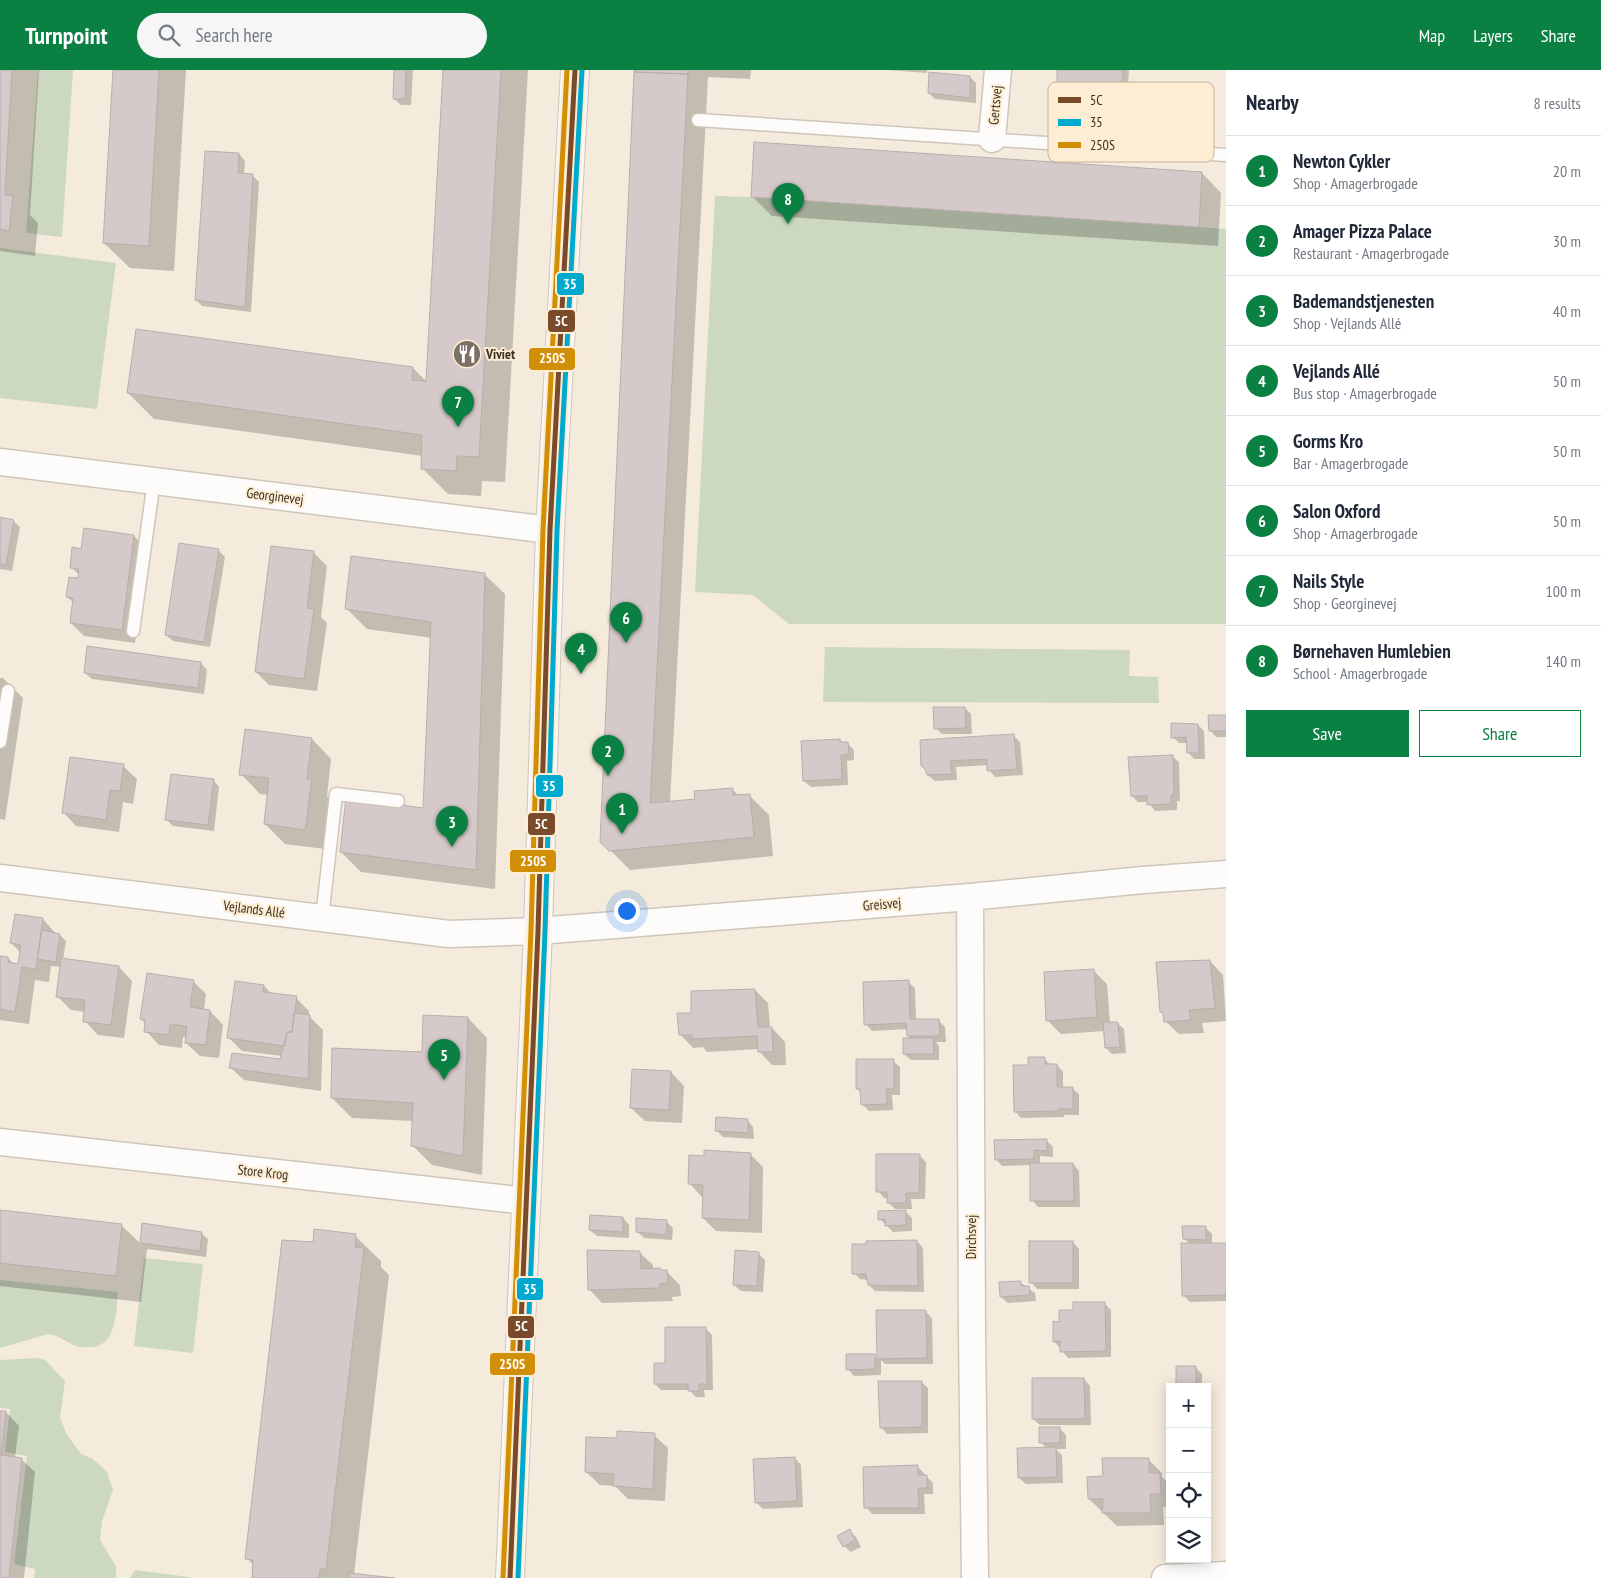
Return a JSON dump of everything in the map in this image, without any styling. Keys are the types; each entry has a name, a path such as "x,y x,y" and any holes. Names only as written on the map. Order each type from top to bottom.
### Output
{"street":[{"path":"510,1578 538,932 550,530 575,70"},
{"name":"Gertsvej","path":"992,139 998,70"},
{"name":"Georginevej","path":"0,462 550,530"},
{"name":"Greisvej","path":"538,932 1226,874"},
{"name":"Vejlands Allé","path":"0,878 449,934 538,932"},
{"name":"Dirchsvej","path":"970,897 975,1578"},
{"name":"Store Krog","path":"0,1142 527,1202"},
{"path":"1165,1578 1226,1576"}],"lane":[{"path":"698,120 1048,143"},
{"path":"133,631 154,481"},
{"path":"0,742 8,691"},
{"path":"322,918 336,794 398,800"}],"green space":[{"path":"38,70 73,70 62,237 26,233"},
{"path":"715,196 1226,229 1226,624 789,624 753,595 695,592"},
{"path":"0,248 116,263 97,409 0,398"},
{"path":"825,647 1130,650 1129,676 1158,677 1159,703 823,702"},
{"path":"144,1258 203,1264 193,1353 134,1346"},
{"path":"0,1280 118,1292 114,1326 111,1334 106,1341 92,1347 78,1347 59,1337 48,1334 0,1348"},
{"path":"36,1358 45,1360 65,1381 60,1418 67,1435 81,1454 93,1459 107,1472 113,1490 102,1521 100,1540 116,1566 116,1578 34,1578 35,1569 14,1564 27,1456 5,1452 10,1409 0,1408 0,1360"},
{"path":"135,1570 189,1577 189,1578 130,1578"}],"building":[{"path":"0,70 12,70 5,195 13,196 9,231 0,229"},
{"path":"113,70 159,70 149,246 103,243"},
{"path":"394,70 406,70 405,99 393,99"},
{"path":"443,70 501,70 479,457 457,456 456,471 421,469 422,435 127,393 136,329 413,367 412,380 426,381"},
{"path":"634,70 688,70 688,74 634,72"},
{"path":"1057,70 1123,70 1122,82 1057,82"},
{"path":"634,72 688,74 650,803 695,799 694,791 733,788 733,795 750,794 754,837 609,851 600,842"},
{"path":"929,72 970,76 970,98 928,93"},
{"path":"754,142 1202,172 1199,227 751,197"},
{"path":"205,151 239,153 238,173 253,174 245,307 195,300"},
{"path":"0,517 14,520 6,565 0,564"},
{"path":"84,528 134,535 122,630 70,623 73,598 66,597 69,577 78,578 79,569 70,568 72,547 81,549"},
{"path":"179,543 219,549 204,642 165,635"},
{"path":"271,546 314,551 307,608 314,609 304,679 255,672"},
{"path":"351,556 485,573 476,870 340,852 346,797 423,808 431,622 345,609"},
{"path":"87,646 201,662 198,688 84,673"},
{"path":"933,707 965,707 966,728 934,729"},
{"path":"1208,715 1226,715 1226,731 1209,731"},
{"path":"1171,723 1198,724 1199,753 1187,753 1186,737 1171,738"},
{"path":"245,729 312,738 307,779 312,779 305,830 264,824 269,778 239,775"},
{"path":"1014,734 1017,769 987,771 987,759 950,761 952,774 927,775 925,769 921,766 920,740"},
{"path":"840,739 840,742 848,742 849,754 841,755 842,779 803,781 801,741"},
{"path":"1173,755 1174,795 1171,795 1171,804 1147,805 1147,796 1131,796 1128,757"},
{"path":"70,757 124,764 120,791 110,790 106,820 62,813"},
{"path":"171,774 214,779 208,825 165,820"},
{"path":"15,914 43,918 36,969 22,967 15,1012 0,1009 0,956 8,957 8,962 18,964 21,945 10,943"},
{"path":"42,930 60,934 56,962 37,959"},
{"path":"61,958 119,966 111,1025 83,1022 85,1000 56,997"},
{"path":"1210,960 1215,1008 1189,1010 1191,1020 1164,1022 1163,1012 1160,1012 1156,962"},
{"path":"1094,969 1097,1017 1046,1021 1044,972"},
{"path":"147,973 194,980 190,1007 210,1010 206,1045 185,1043 187,1026 170,1024 169,1035 144,1032 145,1020 140,1019"},
{"path":"909,980 910,1019 939,1019 940,1036 907,1036 906,1023 864,1025 863,982"},
{"path":"235,981 264,985 263,992 297,996 292,1032 287,1032 285,1046 227,1038"},
{"path":"755,989 758,1027 772,1027 773,1052 758,1052 757,1036 692,1039 692,1035 679,1035 677,1013 691,1013 691,991"},
{"path":"294,1013 310,1015 308,1079 229,1068 232,1053 280,1059 287,1032 292,1032"},
{"path":"423,1015 468,1017 463,1156 411,1146 413,1103 331,1098 332,1048 422,1052"},
{"path":"1103,1022 1118,1022 1120,1047 1105,1048"},
{"path":"903,1038 933,1038 934,1054 903,1054"},
{"path":"1028,1057 1045,1057 1045,1064 1057,1064 1057,1087 1073,1087 1073,1109 1014,1112 1013,1065 1028,1065"},
{"path":"856,1059 894,1059 894,1089 886,1089 887,1104 861,1105 860,1089 856,1089"},
{"path":"632,1069 671,1071 669,1110 630,1108"},
{"path":"716,1117 748,1119 748,1133 715,1131"},
{"path":"1047,1139 1047,1151 1034,1150 1034,1159 995,1160 994,1140"},
{"path":"704,1150 751,1153 749,1220 702,1218 703,1185 688,1184 689,1155 704,1156"},
{"path":"876,1154 920,1154 919,1193 906,1193 906,1203 887,1203 887,1192 876,1192"},
{"path":"1030,1163 1073,1163 1074,1201 1030,1201"},
{"path":"0,1210 122,1224 116,1276 0,1263"},
{"path":"906,1210 906,1225 885,1226 885,1219 878,1220 878,1211"},
{"path":"590,1215 623,1217 623,1232 589,1230"},
{"path":"636,1218 667,1220 666,1235 636,1232"},
{"path":"142,1223 202,1232 200,1251 140,1243"},
{"path":"1182,1226 1206,1226 1206,1240 1183,1239"},
{"path":"314,1229 356,1234 355,1247 364,1248 326,1569 320,1569 319,1578 252,1578 253,1560 245,1559 282,1240 313,1242"},
{"path":"917,1240 918,1286 868,1285 866,1274 852,1274 852,1244 866,1244 866,1241"},
{"path":"1029,1241 1073,1241 1073,1283 1029,1283"},
{"path":"1181,1243 1226,1243 1226,1295 1182,1296"},
{"path":"587,1250 640,1251 641,1269 660,1268 660,1270 667,1270 668,1283 660,1284 660,1288 588,1290"},
{"path":"735,1250 759,1252 757,1286 733,1285"},
{"path":"1021,1281 1021,1286 1029,1286 1030,1295 1000,1297 999,1282"},
{"path":"1073,1302 1105,1302 1106,1351 1060,1352 1060,1341 1053,1342 1053,1321 1059,1322 1059,1310 1073,1310"},
{"path":"876,1310 926,1310 927,1358 877,1359"},
{"path":"665,1327 706,1327 707,1384 699,1384 699,1391 688,1391 688,1384 654,1384 654,1363 665,1363"},
{"path":"846,1354 875,1354 875,1369 846,1370"},
{"path":"1176,1366 1196,1366 1196,1383 1176,1383"},
{"path":"1032,1378 1084,1378 1085,1419 1032,1419"},
{"path":"878,1381 922,1381 922,1427 880,1428"},
{"path":"0,1411 6,1411 1,1455 22,1458 9,1578 0,1578"},
{"path":"1039,1427 1060,1427 1060,1443 1039,1443"},
{"path":"617,1431 655,1433 653,1489 613,1486 614,1474 585,1472 586,1437 617,1438"},
{"path":"1056,1447 1057,1477 1018,1478 1017,1448"},
{"path":"795,1457 797,1501 755,1503 753,1459"},
{"path":"1102,1458 1149,1458 1149,1473 1160,1473 1161,1494 1150,1494 1151,1513 1102,1513 1103,1499 1088,1499 1087,1477 1103,1476"},
{"path":"918,1465 918,1475 927,1475 927,1488 918,1488 919,1508 864,1508 863,1467"},
{"path":"850,1529 855,1540 843,1547 837,1536"},
{"path":"349,1573 395,1578 349,1578"}],"transit line":[{"name":"250S","path":"503,1578 531,931 543,530 567,70"},
{"name":"5C","path":"510,1578 538,931 550,530 575,70"},
{"name":"35","path":"518,1578 545,931 557,530 582,70"}],"place":[{"name":"Børnehaven Humlebien","path":"788,224"},
{"name":"Viviet","path":"467,354"},
{"name":"Nails Style","path":"458,427"},
{"name":"Salon Oxford","path":"626,643"},
{"name":"Vejlands Allé","path":"581,674"},
{"name":"Amager Pizza Palace","path":"608,776"},
{"name":"Newton Cykler","path":"622,834"},
{"name":"Bademandstjenesten","path":"452,847"},
{"name":"Gorms Kro","path":"444,1080"}]}
